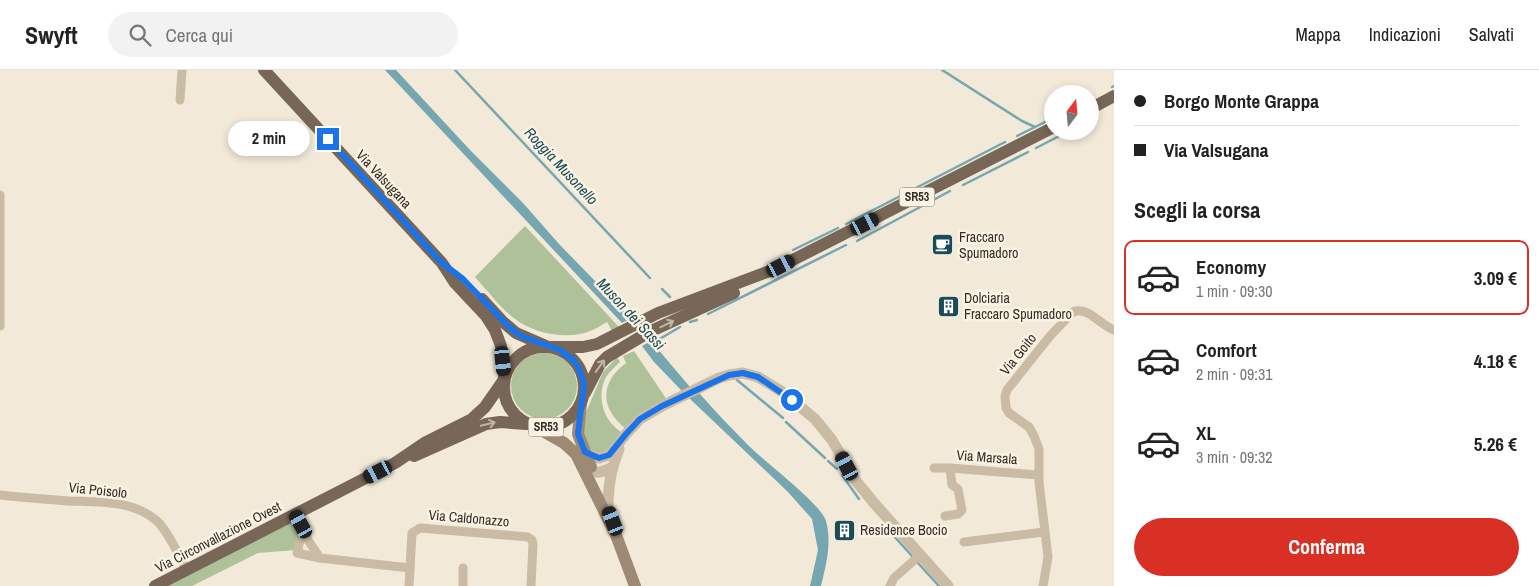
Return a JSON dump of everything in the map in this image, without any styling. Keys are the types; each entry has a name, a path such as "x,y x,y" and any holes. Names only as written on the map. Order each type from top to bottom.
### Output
{"main road":[{"name":"Via Valsugana","path":"264,70 442,263 455,283 486,316 495,330 501,346 504,379"},
{"path":"1099,104 1114,96"},
{"name":"Via Circonvallazione Ovest","path":"155,586 395,463 426,442 472,419 485,407 504,379 510,364 521,354 534,348 583,347 597,344 670,309 775,269 1044,132"},
{"name":"Via Valsugana","path":"442,263 463,279 510,328 521,336 550,347"},
{"name":"Via Circonvallazione Ovest","path":"395,463 429,451 486,424 500,422 551,427 564,422 575,412 600,364 607,357 649,332 754,283 775,269"},
{"path":"550,347 567,354 578,367 584,383 578,434 608,508 635,586"},
{"name":"SR53","path":"504,379 503,391 506,402 514,415 532,425"},
{"path":"532,425 564,443 576,454 616,535"}],"street":[{"path":"180,100 182,70"},
{"path":"0,195 0,326"},
{"name":"Via Goito","path":"1038,475 1039,455 1032,430 1009,414 1006,408 1005,396 1007,390 1050,336 1072,312 1079,310 1086,312 1114,330"},
{"path":"585,452 599,458 611,454 640,419 700,387 729,375 743,373 758,377 781,391 823,428 864,491 948,586"},
{"path":"608,508 611,468 622,440"},
{"path":"570,447 580,455 588,469 592,472 600,472 611,468"},
{"name":"Via Marsala","path":"934,468 1038,475"},
{"path":"945,516 958,514 962,510 958,489 952,485 950,468"},
{"path":"1038,475 1048,557 1043,586"},
{"name":"Via Poisolo","path":"0,488 3,495 111,503 143,511 158,522 187,570"},
{"name":"Via Circonvallazione Ovest","path":"296,514 308,540 320,558"},
{"path":"303,528 297,553 320,558 410,568"},
{"name":"Via Caldonazzo","path":"409,586 412,532 420,528 528,537 532,540 533,544 531,586"},
{"path":"964,542 1044,532"},
{"path":"890,586 894,578 920,555"},
{"path":"463,568 463,586"}],"green space":[{"path":"525,226 619,327 612,331 607,322 581,334 551,334 523,324 499,305 475,277"},
{"path":"634,351 667,400 625,428 611,412 607,404 606,395 611,378 626,363 623,356"},
{"path":"537,353 551,353 563,358 572,367 577,379 575,399 568,410 551,419 537,419 525,414 516,405 511,393 511,379 516,367 525,358"},
{"path":"617,357 620,362 606,377 602,389 602,402 609,420 622,433 607,451 603,453 591,452 581,437 584,417 603,372"},
{"path":"291,522 299,526 295,550 258,553 192,586 167,586"}],"water":[{"path":"385,70 396,70 631,318 622,323"},
{"path":"651,341 690,387 682,391 654,362 642,346"},
{"path":"699,393 749,446 804,494 822,514 828,529 828,546 821,586 810,586 818,550 812,519 788,492 688,397"}],"waterway":[{"name":"Roggia Musonello","path":"455,70 650,278"},
{"path":"942,70 1022,121 1035,127"},
{"path":"1017,136 1044,122"},
{"path":"1036,148 1052,140"},
{"path":"846,224 1005,142"},
{"path":"963,185 1028,152"},
{"path":"857,241 950,191"},
{"path":"793,250 838,228"},
{"path":"708,314 846,245"},
{"name":"Roggia Musonello","path":"662,289 670,297"},
{"name":"Roggia Musonello","path":"690,322 697,320"},
{"name":"Muson dei Sassi","path":"651,344 680,327"},
{"name":"Roggia Musonello","path":"737,380 783,418"},
{"name":"Roggia Musonello","path":"786,422 825,458"},
{"name":"Roggia Musonello","path":"828,461 837,469"},
{"name":"Roggia Musonello","path":"842,475 859,499"},
{"name":"Roggia Musonello","path":"892,534 912,556"},
{"name":"Roggia Musonello","path":"918,563 939,586"}],"place":[{"name":"Fraccaro Spumadoro","path":"943,245"},
{"name":"Dolciaria Fraccaro Spumadoro","path":"948,306"},
{"name":"Residence Bocio","path":"844,530"}],"route":[{"path":"328,139 442,263 463,279 503,322 521,336 560,350 573,360 582,374 584,383 580,404 578,434 585,452 599,458 611,454 640,419 662,406 729,375 743,373 758,377 792,400"}]}
